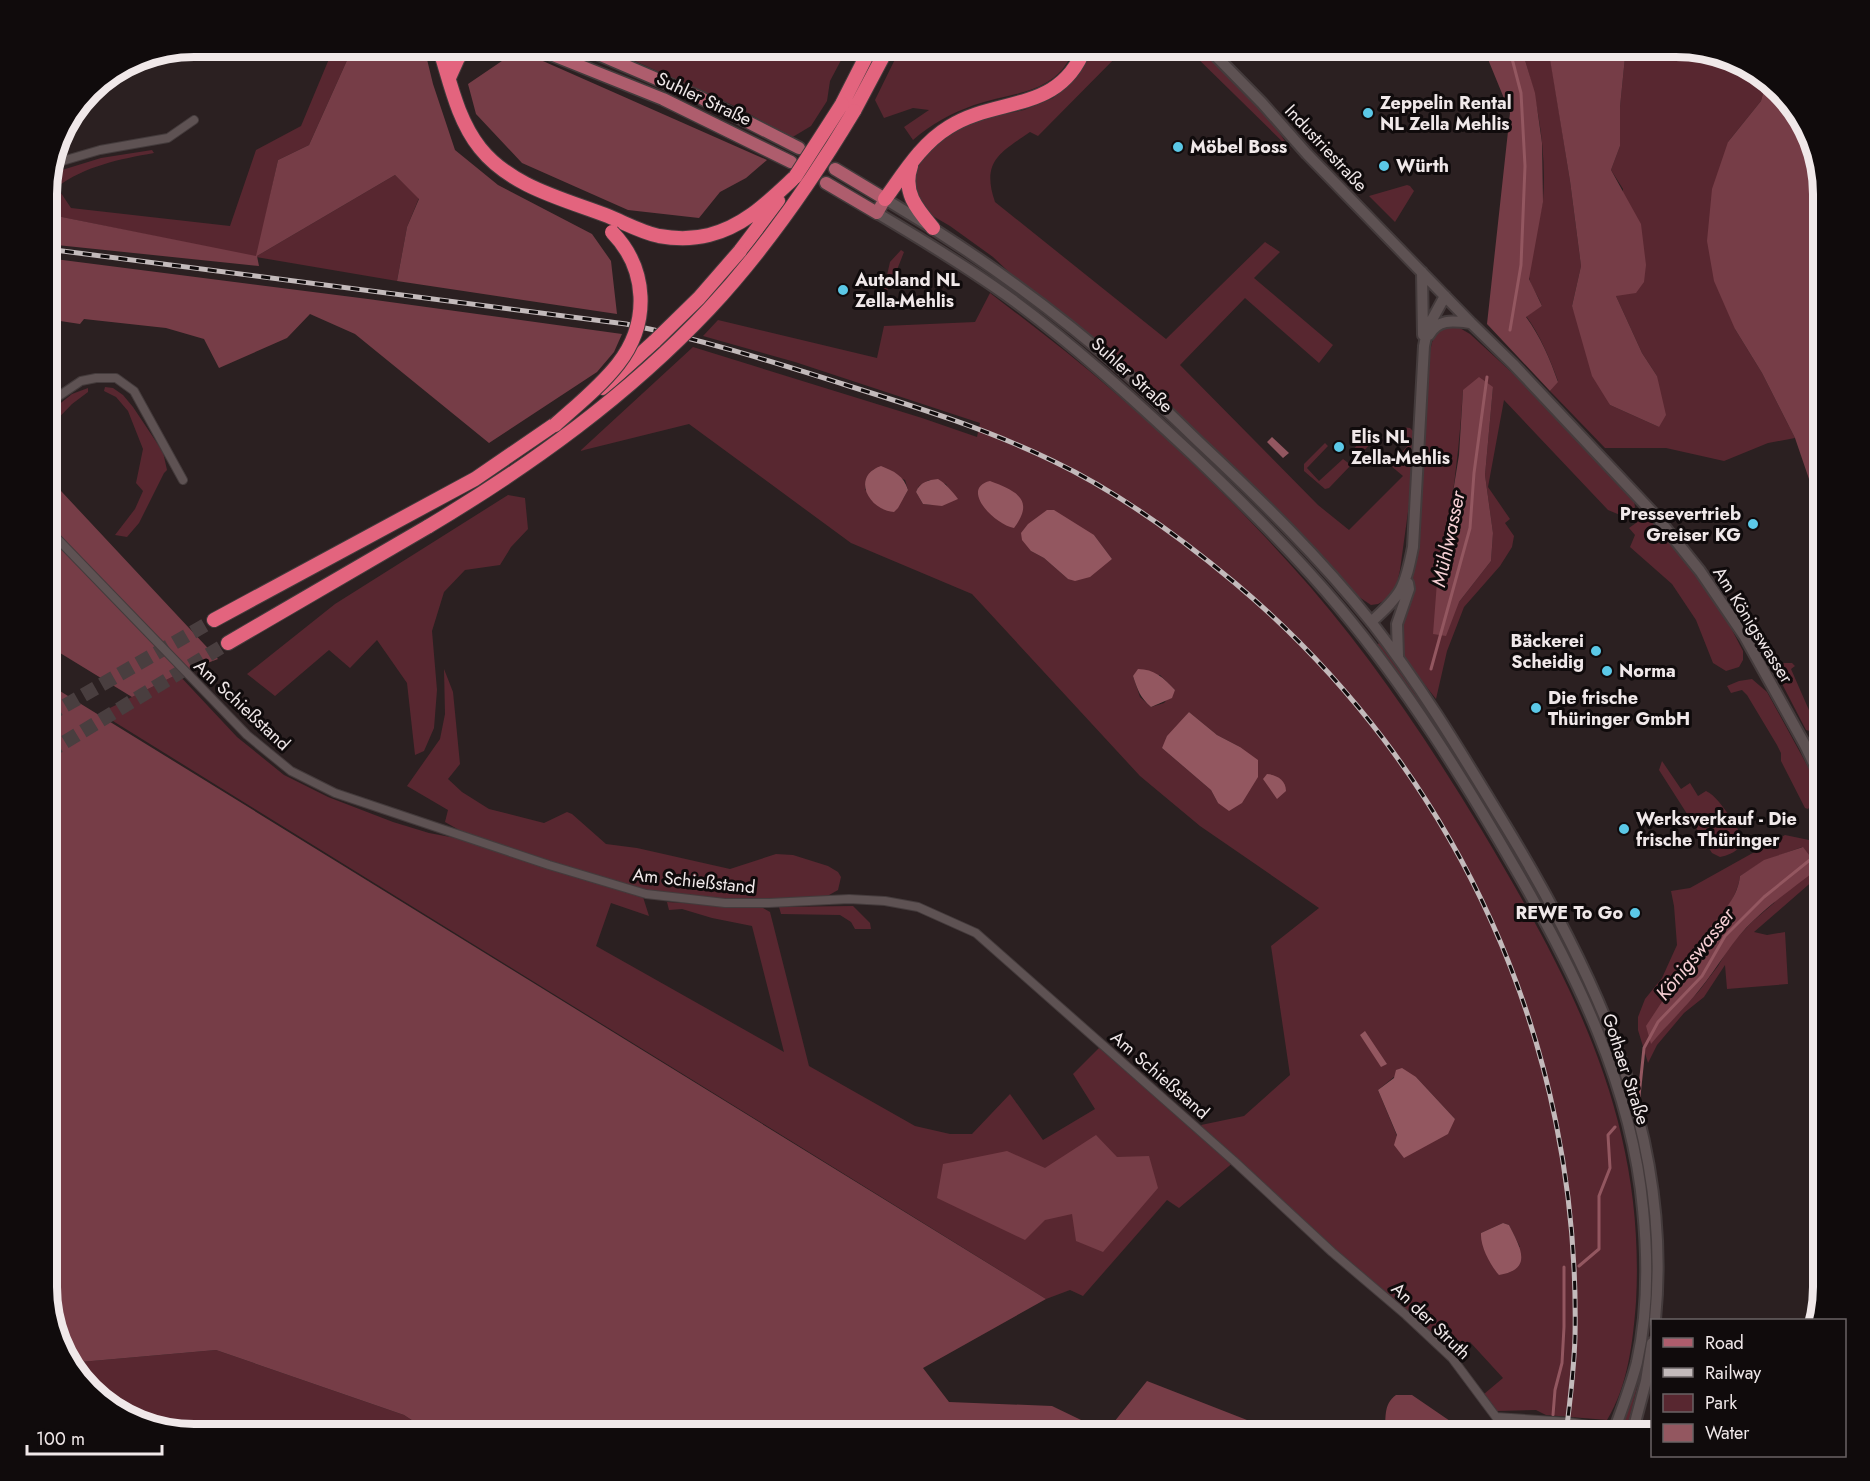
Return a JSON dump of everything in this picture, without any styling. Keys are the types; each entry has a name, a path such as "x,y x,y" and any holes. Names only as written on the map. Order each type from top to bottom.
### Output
{"highway":[{"path":"442,57 464,122 472,138 485,154 513,176 615,227 657,236 686,238 708,235 733,227 749,218 795,177"},
{"path":"448,57 449,78"},
{"path":"449,78 459,57"},
{"path":"214,620 475,479 555,425 612,381 699,298 740,251 795,177 842,104 866,57"},
{"path":"228,643 483,494 530,462 621,392 666,352 710,308 788,214 855,111 882,57"},
{"path":"885,199 922,149 939,133 962,119 1034,99 1047,92 1071,72 1079,57"},
{"path":"913,161 908,177 908,190 915,205 933,228"},
{"path":"555,425 618,365 636,331 641,304 639,279 630,255 615,227"}],"main road":[{"name":"Suhler Straße","path":"560,57 663,99 790,162"},
{"name":"Suhler Straße","path":"607,57 701,98 799,148"},
{"name":"Industriestraße","path":"1217,57 1470,323 1514,364"},
{"name":"Suhler Straße","path":"835,169 933,228 1006,278 1127,374 1290,530 1398,659"},
{"name":"Suhler Straße","path":"826,183 951,257 1007,296 1120,387 1229,490 1295,559 1369,646"},
{"path":"877,213 885,199"},
{"path":"1398,659 1396,633 1408,589 1413,547 1423,356 1422,272"},
{"path":"1422,315 1428,303 1445,296"},
{"path":"1423,356 1428,327 1445,296"},
{"path":"1423,356 1429,334 1438,324 1453,321 1470,323"},
{"name":"Am Königswasser","path":"1514,364 1655,515 1700,571 1745,637 1813,761"},
{"path":"1369,646 1372,627 1394,600 1408,574"},
{"path":"1350,621 1356,627 1392,624 1400,613"},
{"name":"Gothaer Straße","path":"1369,646 1442,749 1507,854 1556,941 1594,1022 1625,1112 1635,1153 1643,1208 1645,1289 1636,1365 1618,1424"},
{"name":"Gothaer Straße","path":"1398,659 1446,729 1550,902 1599,1000 1626,1069 1642,1125 1655,1196 1659,1260 1655,1319"},
{"path":"1635,1424 1651,1354"}],"street":[{"path":"61,162 100,150 168,138 194,120"},
{"path":"57,397 81,381 116,378 134,391 183,480"},
{"name":"Am Schießstand","path":"57,538 247,735 291,771 335,793 538,861 646,894 725,903 849,899 885,901 918,907 976,933 1234,1161 1332,1252"},
{"name":"An der Struth","path":"1332,1252 1452,1358 1496,1417 1501,1418 1501,1424"},
{"path":"1501,1418 1584,1424"}],"green space":[{"path":"330,57 349,57 309,145 278,160 257,256 395,175 419,198 407,227 397,281 256,257 57,216 57,187 71,208 230,226 256,150 301,126"},
{"path":"626,57 711,57 717,60 735,57 843,57 830,81 827,101 811,126 791,138 741,109"},
{"path":"896,57 1069,57 1058,74 1046,83 1033,89 974,105 934,124 913,140 904,127 929,110 913,108 884,118 875,100"},
{"path":"1089,57 1116,57 1038,136 1030,132 1010,146 996,160 990,177 995,202 1166,339 1265,242 1280,252 1254,278 1333,345 1319,363 1245,298 1180,365 1318,505 1349,530 1403,476 1384,460 1387,458 1394,461 1411,442 1402,432 1402,427 1413,431 1411,490 1400,570 1396,588 1387,599 1378,604 1371,605 1353,593 1310,544 1272,506 1092,339 993,257 926,212 916,201 913,179 919,163 933,147 951,133 976,120 1024,110 1053,98 1077,76"},
{"path":"1196,57 1209,57 1274,125 1291,150"},
{"path":"1524,57 1550,57 1581,266 1572,306 1610,405 1659,427 1657,376 1642,353 1616,296 1623,189 1611,170 1620,146 1620,107 1625,57 1694,58 1712,62 1745,75 1764,90 1761,101 1728,142 1735,329 1762,373 1795,438 1768,443 1724,461 1666,448 1605,448 1550,391 1558,381 1544,347 1526,316 1542,306 1531,284 1529,274 1543,200 1544,181 1540,122"},
{"path":"152,150 154,153 116,161 68,180 57,187 59,171 101,158"},
{"path":"1407,185 1414,191 1395,222 1369,196"},
{"path":"901,250 904,252 891,285 882,297 890,262"},
{"path":"990,293 1068,353 1136,411 1204,474 1248,519 1316,594 1391,691 1459,794 1514,886 1573,997 1596,1054 1615,1112 1629,1172 1636,1235 1635,1317 1625,1378 1607,1420 1546,1415 1536,1410 1497,1411 1484,1394 1503,1378 1470,1342 1452,1358 1235,1161 1179,1208 1167,1200 1083,1296 1070,1290 1046,1299 100,713 178,674 237,737 284,775 328,797 393,822 429,833 482,843 445,822 448,810 407,786 440,739 445,714 444,669 453,692 460,764 448,779 462,792 489,809 544,823 567,812 606,844 637,848 730,869 776,854 793,855 828,866 838,872 841,877 838,890 822,899 725,903 615,889 643,897 649,916 611,903 596,946 784,1052 752,926 682,909 669,910 667,902 763,908 770,912 809,1066 915,1126 950,1134 972,1134 1010,1094 1043,1140 1095,1109 1073,1074 1102,1045 1209,1137 1201,1125 1244,1116 1290,1075 1271,946 1319,908 1200,826 1140,776 972,594 851,543 689,424 580,451 693,347 977,437 980,423 795,362 703,336 718,320 877,358 884,326 975,322","holes":["874,469 905,480 908,490 903,499 865,490 866,479","929,480 946,484 949,490 932,505 923,504 916,492 919,486","1094,535 1112,559 1068,579 1044,558 1031,551","1160,675 1175,690 1164,703 1151,707 1140,697 1133,676","1189,712 1217,735 1240,747 1218,803 1211,790 1162,748","1394,1077 1416,1077 1455,1119 1397,1136 1378,1090","1503,1223 1509,1225 1520,1247 1481,1233"]},
{"path":"1458,327 1470,334 1531,390 1634,500 1635,507 1631,515 1620,515 1608,510 1504,400 1488,487 1510,519 1505,523 1514,536 1512,547 1500,566 1464,607 1447,651 1436,699 1401,649 1398,627 1411,585 1419,528 1429,357 1433,339 1441,329","holes":["1493,387 1485,475 1493,533 1491,561 1459,602 1437,582 1454,486 1463,390"]},
{"path":"105,387 113,388 123,395 133,407 163,452 167,470 139,523 127,537 115,535 135,509 143,491 136,483 143,449 128,411 116,397 104,391"},
{"path":"88,388 88,392 57,420 57,406 72,394"},
{"path":"1371,430 1377,437 1355,460 1349,454"},
{"path":"1325,443 1328,446 1307,468 1319,481 1343,459 1351,465 1329,488 1325,489 1304,471 1304,464"},
{"path":"508,495 525,498 528,529 511,547 500,565 465,570 444,592 432,631 437,690 434,728 424,751 415,755 407,683 377,640 350,668 329,650 275,696 247,674 335,604"},
{"path":"1643,518 1655,524 1693,569 1743,651 1743,660 1739,667 1726,671 1713,663 1696,620 1672,584 1630,547 1635,535 1629,528"},
{"path":"1379,643 1451,749 1535,889 1574,962 1606,1036 1630,1110 1646,1187 1651,1265 1644,1348 1627,1424 1622,1424 1636,1382 1646,1200 1589,999 1376,646"},
{"path":"1782,663 1792,663 1795,666 1791,669 1813,719 1813,735 1806,730 1776,670"},
{"path":"1752,679 1767,692 1813,776 1813,803 1808,809 1805,808 1781,761 1781,753 1777,745 1747,695 1742,690 1731,693 1727,686"},
{"path":"1662,761 1681,789 1690,783 1698,796 1706,791 1719,802 1738,829 1741,841 1736,850 1720,857 1712,853 1659,770"},
{"path":"1785,835 1809,840 1813,845 1813,881 1754,932 1767,935 1785,932 1788,984 1727,989 1725,965 1704,997 1684,1013 1657,1045 1648,1063 1638,1030 1638,1017 1645,999 1662,978 1677,945 1671,891 1690,888","holes":["1802,847 1774,903 1731,944 1699,991 1651,1043 1693,955 1733,898 1740,876 1764,861"]},
{"path":"853,906 870,923 871,929 855,929 851,922 840,915 781,914 779,907"},
{"path":"216,1350 404,1415 418,1424 185,1424 167,1421 141,1414 125,1406 97,1384 79,1362"}],"shaded area":[{"path":"349,57 426,57 455,150 498,185 592,234 611,261 617,314 397,281 407,227 419,199 395,175 257,256 259,266 57,245 57,216 256,256 278,160 309,145"},
{"path":"508,57 534,57 767,160 746,178 720,192 699,218 628,210 522,163 476,114 468,84"},
{"path":"1487,57 1524,57 1535,93 1542,143 1543,202 1529,279 1542,306 1526,317 1544,348 1558,382 1550,391 1487,324 1510,113"},
{"path":"1550,57 1625,57 1620,107 1620,146 1611,170 1641,224 1646,265 1644,282 1636,293 1616,296 1642,353 1657,376 1666,415 1659,427 1610,405 1592,376 1572,306 1581,266"},
{"path":"1764,90 1795,125 1803,141 1812,176 1813,502 1809,479 1795,438 1762,373 1735,329 1714,281 1707,241 1712,189 1728,142 1761,101"},
{"path":"57,259 622,334 614,352 597,372 489,443 355,334 310,314 287,338 219,368 204,339 166,328 84,319 80,324 57,321"},
{"path":"1479,377 1493,387 1485,475 1493,533 1491,561 1459,602 1446,636 1433,634 1437,582 1459,455 1463,390"},
{"path":"57,487 218,659 178,674 132,697 57,651"},
{"path":"57,689 1046,1299 923,1368 949,1402 1052,1406 1089,1424 418,1424 404,1415 216,1350 79,1362 67,1340 62,1323 57,1296"},
{"path":"1803,847 1813,860 1813,873 1746,928 1694,996 1651,1044 1646,1026 1705,935 1731,901 1740,876 1764,860"},
{"path":"1096,1135 1117,1157 1149,1156 1158,1188 1103,1252 1076,1241 1072,1214 1045,1220 1025,1240 937,1198 943,1164 1007,1151 1045,1168"},
{"path":"1147,1381 1257,1424 1112,1424"},
{"path":"1396,1395 1412,1395 1454,1424 1385,1424 1387,1407"}],"water":[{"path":"1272,437 1289,453 1283,458 1267,442"},
{"path":"881,466 898,475 908,490 894,512 877,505 866,492 867,477"},
{"path":"938,479 958,499 942,506 923,504 916,492 925,482"},
{"path":"990,481 1015,493 1023,503 1023,510 1014,528 997,520 983,506 978,491 982,485"},
{"path":"1047,510 1054,510 1094,535 1112,559 1090,577 1075,581 1068,579 1044,558 1031,551 1022,540 1021,533 1028,524"},
{"path":"1138,669 1154,672 1163,678 1175,690 1172,698 1151,707 1142,697 1133,676"},
{"path":"1189,712 1217,735 1258,760 1258,777 1242,803 1229,811 1218,803 1211,790 1162,748 1167,736"},
{"path":"1267,774 1283,781 1286,791 1277,799 1263,779"},
{"path":"1365,1031 1387,1064 1381,1067 1360,1035"},
{"path":"1402,1068 1416,1077 1455,1119 1448,1134 1404,1158 1394,1145 1397,1135 1378,1090 1394,1078 1396,1070"},
{"path":"1503,1223 1509,1225 1521,1256 1517,1268 1499,1275 1486,1255 1481,1233"}],"waterway":[{"name":"Mühlwasser","path":"1510,330 1521,265 1525,166 1521,93 1512,57"},
{"name":"Mühlwasser","path":"1431,669 1470,528 1474,473 1487,377"},
{"name":"Königswasser","path":"1639,1096 1644,1048 1658,1022 1702,976 1725,936 1764,897 1813,857"},
{"name":"Königswasser","path":"1579,1266 1599,1249 1599,1196 1610,1168 1608,1135 1615,1127"},
{"name":"Königswasser","path":"1553,1415 1555,1390 1562,1363 1564,1267"}],"tunnel":[{"path":"57,710 214,620"},
{"path":"57,747 228,643"}],"railway":[{"path":"57,250 626,324 709,344 925,410 1028,449 1077,473 1125,501 1192,549 1235,583 1314,657 1383,739 1443,827 1491,921 1529,1020 1556,1122 1571,1228 1575,1337 1567,1424"}],"place":[{"name":"Zeppelin Rental NL Zella Mehlis","path":"1368,113"},
{"name":"Möbel Boss","path":"1178,147"},
{"name":"Würth","path":"1384,166"},
{"name":"Autoland NL Zella-Mehlis","path":"843,290"},
{"name":"Elis NL Zella-Mehlis","path":"1339,447"},
{"name":"Pressevertrieb Greiser KG","path":"1753,524"},
{"name":"Bäckerei Scheidig","path":"1596,651"},
{"name":"Norma","path":"1607,671"},
{"name":"Die frische Thüringer GmbH","path":"1536,708"},
{"name":"Werksverkauf - Die frische Thüringer","path":"1624,829"},
{"name":"REWE To Go","path":"1635,913"}]}
